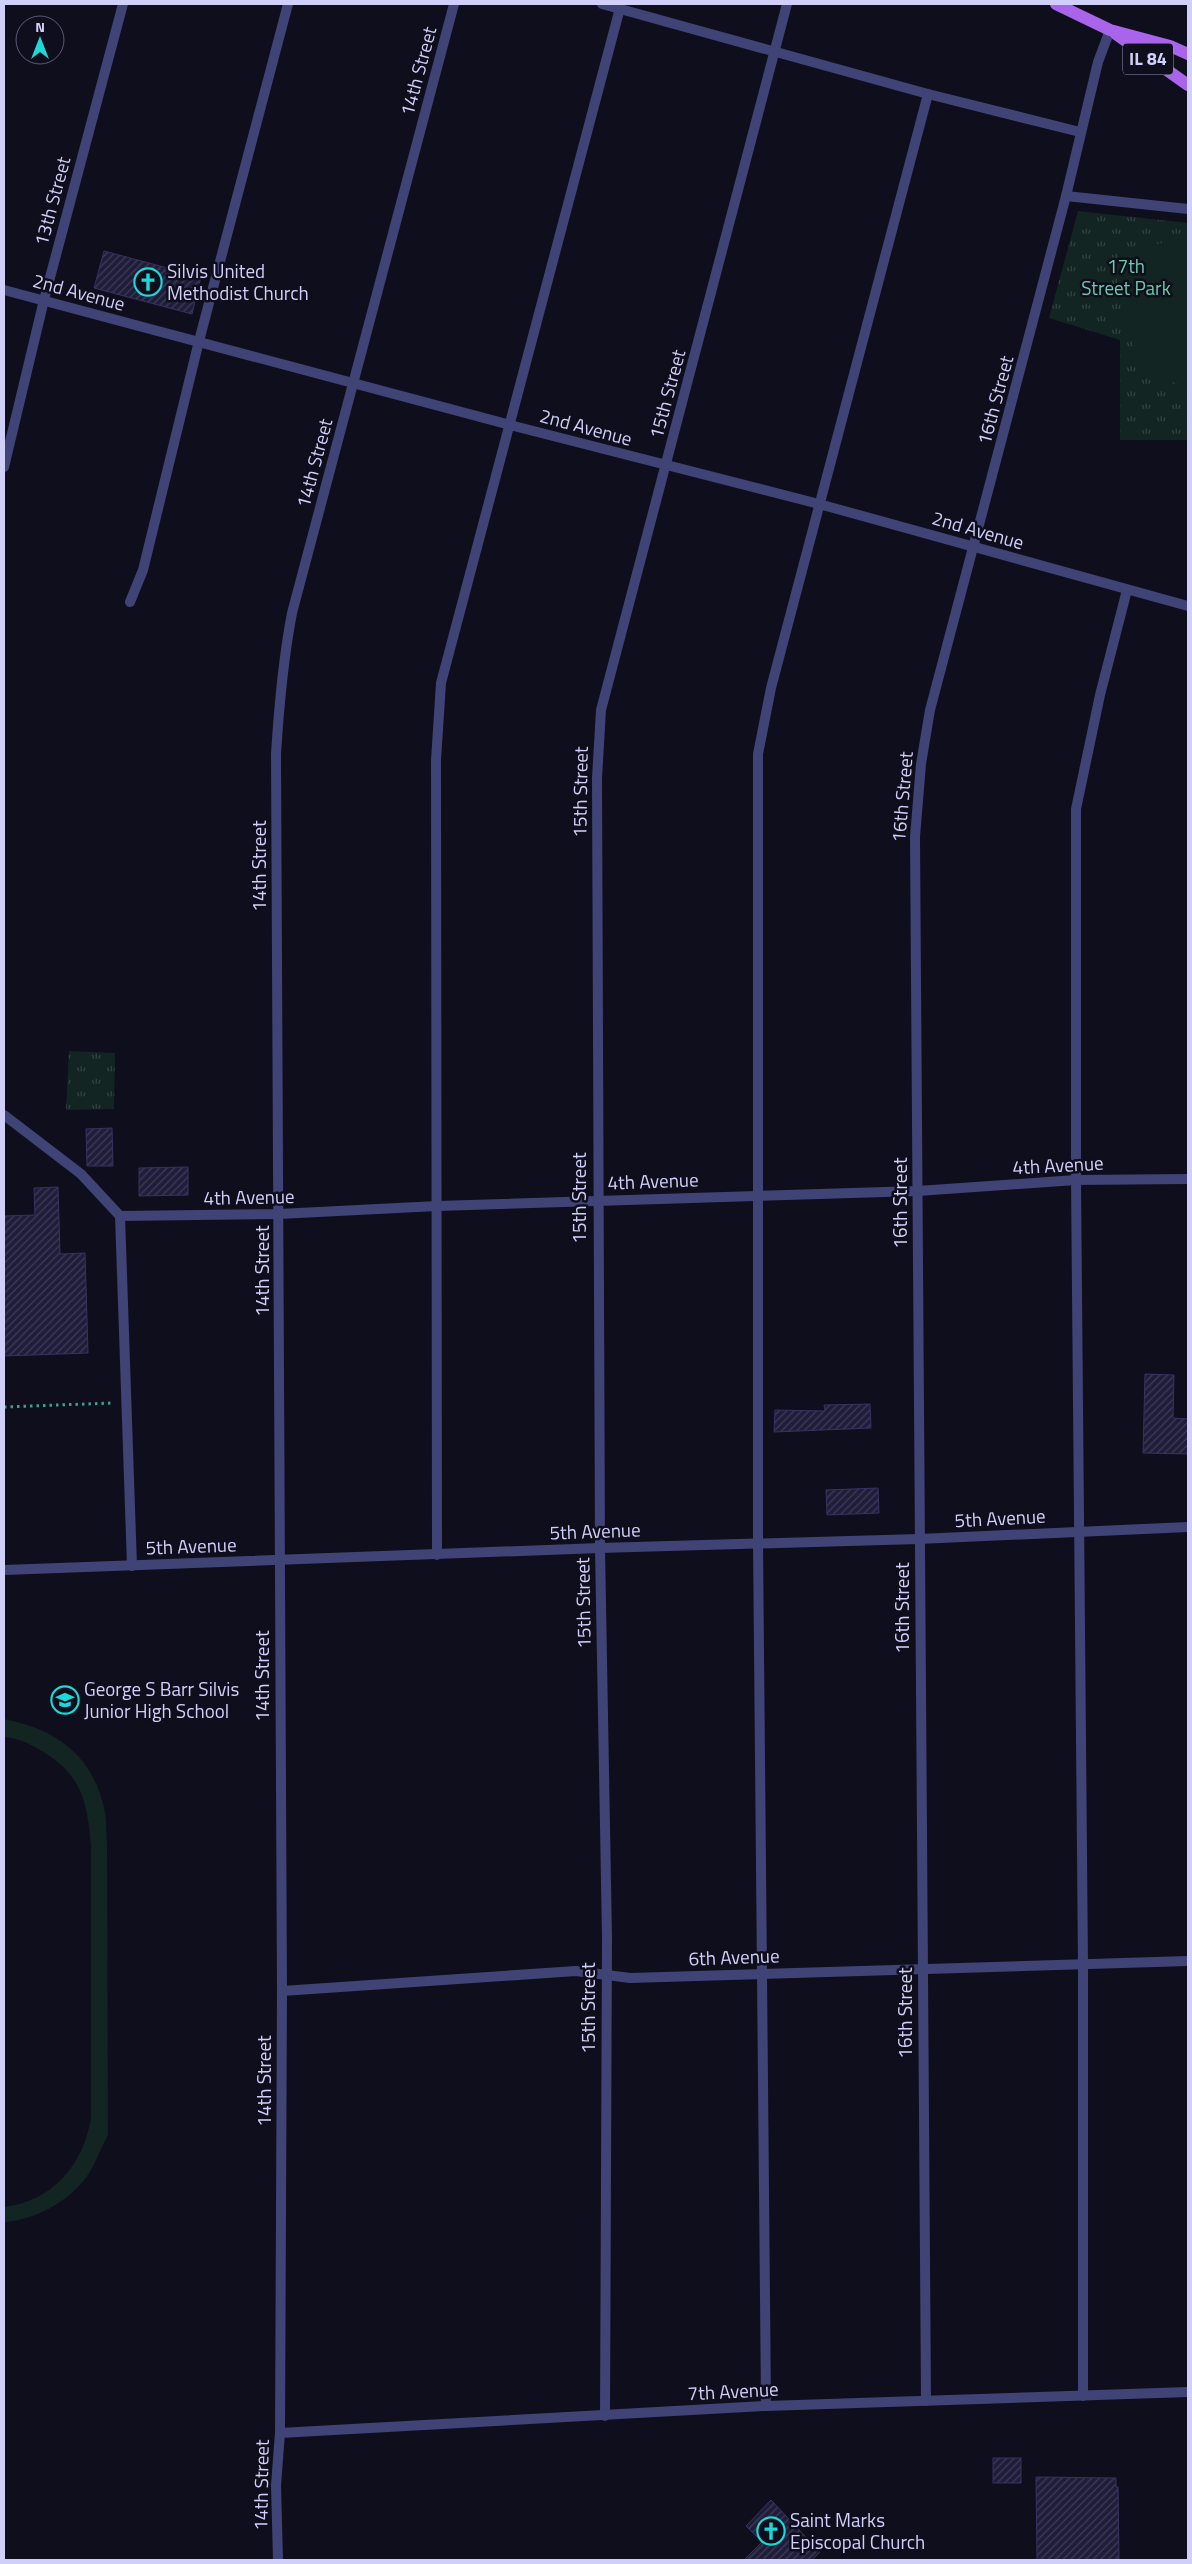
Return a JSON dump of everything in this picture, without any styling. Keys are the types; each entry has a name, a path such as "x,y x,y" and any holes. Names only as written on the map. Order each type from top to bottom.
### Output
{"main road":[{"name":"IL 84","path":"1056,4 1110,30 1170,46 1188,54"},
{"name":"IL 84","path":"1110,30 1155,64 1188,85"}],"street":[{"name":"13th Street","path":"4,468 44,300 123,4"},
{"path":"130,602 143,570 199,341 288,4"},
{"name":"14th Street","path":"278,2560 276,2485 280,2433 282,1991 276,764 279,701 283,661 292,613 454,4"},
{"path":"602,4 928,94 1080,132"},
{"name":"15th Street","path":"605,2416 606,1927 597,1201 597,778 600,710 787,4"},
{"path":"437,1555 436,760 438,708 446,659 620,8"},
{"name":"16th Street","path":"926,2401 915,837 920,773 930,710 1066,196 1098,62 1110,30"},
{"path":"766,2406 758,1543 758,754 771,688 928,94"},
{"path":"1066,196 1188,210"},
{"name":"2nd Avenue","path":"4,290 666,466 819,504 1188,606"},
{"path":"1083,2396 1083,1965 1078,1532 1076,809 1100,696 1127,590"},
{"path":"4,1115 81,1174 120,1216 132,1566"},
{"name":"4th Avenue","path":"120,1216 279,1214 437,1206 918,1191 1076,1180 1188,1180"},
{"name":"5th Avenue","path":"4,1570 600,1548 919,1539 1188,1527"},
{"name":"6th Avenue","path":"282,1991 576,1971 630,1978 1188,1961"},
{"name":"7th Avenue","path":"280,2433 766,2406 1188,2392"}],"path":[{"path":"4,1407 126,1402"}],"green space":[{"name":"17th Street Park","path":"1078,211 1188,223 1188,440 1120,440 1120,340 1049,318"},
{"path":"1188,237 1188,389 1144,368 1131,340 1122,312 1117,269 1118,253"},
{"path":"69,1051 115,1053 114,1109 66,1110"},
{"path":"4,1719 22,1723 39,1730 55,1737 69,1747 81,1759 90,1773 104,1808 107,1843 108,2135 91,2170 65,2199 29,2217 4,2222 4,2207 37,2197 51,2189 63,2178 81,2151 91,2118 91,1846 84,1802 74,1779 54,1759 36,1747 4,1737"}],"building":[{"name":"Silvis United Methodist Church","path":"104,251 201,277 192,314 94,288"},
{"path":"112,1128 113,1166 87,1166 86,1129"},
{"path":"188,1167 188,1195 139,1196 139,1168"},
{"path":"58,1187 60,1254 85,1253 88,1353 4,1356 4,1216 35,1215 34,1188"},
{"path":"1145,1374 1174,1375 1173,1418 1188,1419 1188,1454 1143,1453"},
{"path":"870,1404 871,1428 774,1432 775,1410 825,1411 824,1405"},
{"path":"878,1488 879,1513 827,1515 826,1490"},
{"path":"993,2458 1021,2458 1021,2483 993,2483"},
{"path":"1036,2477 1116,2478 1116,2487 1118,2487 1119,2560 1037,2560"},
{"name":"Saint Marks Episcopal Church","path":"771,2500 820,2552 812,2560 744,2560 762,2542 746,2526"}],"place":[{"name":"Silvis United Methodist Church","path":"148,282"},
{"name":"George S Barr Silvis Junior High School","path":"65,1700"},
{"name":"Saint Marks Episcopal Church","path":"771,2531"}]}
